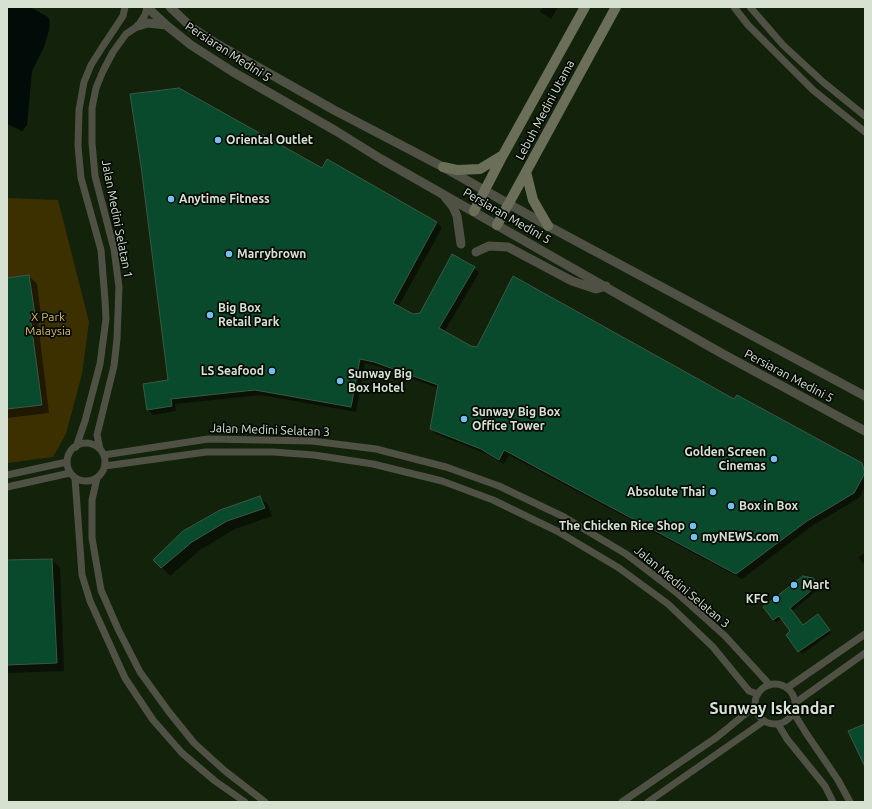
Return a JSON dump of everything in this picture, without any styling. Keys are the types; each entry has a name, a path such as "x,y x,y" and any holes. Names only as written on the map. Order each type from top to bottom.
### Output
{"main road":[{"name":"Lebuh Medini Utama","path":"474,212 503,155 585,7"},
{"name":"Lebuh Medini Utama","path":"497,225 616,7"},
{"path":"443,167 457,170 480,169 503,155"},
{"path":"526,172 533,200 548,226"}],"street":[{"name":"Jalan Medini Selatan 1","path":"76,447 85,421 100,364 106,319 101,250 81,178 78,146 79,110 84,82 91,65 118,25 123,16 125,7"},
{"name":"Jalan Medini Selatan 1","path":"102,452 97,435 114,366 117,339 119,286 112,242 96,176 92,143 92,108 96,88 103,71 126,34 138,26 145,15 147,7"},
{"name":"Persiaran Medini 5","path":"147,7 166,25 191,45 233,72 336,131 381,159 606,286 721,353 865,431"},
{"name":"Persiaran Medini 5","path":"170,7 191,26 218,44 334,110 443,167 548,226 865,396"},
{"path":"734,7 748,25 813,90 865,132"},
{"path":"750,7 783,45 823,82 865,116"},
{"path":"138,26 148,24 166,25"},
{"path":"442,193 453,207 457,216 461,244"},
{"path":"476,252 489,246 508,247 572,281 596,289 606,286"},
{"name":"Jalan Medini Selatan 3","path":"102,452 208,439 312,441 382,450 453,470 499,486 564,517 626,554 677,593 725,636 770,685"},
{"path":"245,802 215,781 182,753 153,720 126,678 90,601 82,575 73,475 67,462 70,453 76,447 83,444 90,444 102,452 105,466 98,478 92,500 92,538 101,590 118,629 140,672 168,712 194,743 225,771 265,802"},
{"name":"Jalan Medini Selatan 3","path":"105,466 206,452 273,452 314,455 374,464 442,481 493,500 557,531 619,568 668,604 713,647 749,691 758,694"},
{"path":"7,475 67,462"},
{"path":"7,487 73,475 82,481 98,478"},
{"path":"787,688 865,634"},
{"path":"795,703 865,652"},
{"path":"770,685 778,685 787,688 795,703 793,712 789,718 778,724 771,724 764,721 758,714 755,706 758,694 770,685"},
{"path":"622,802 717,737 755,706"},
{"path":"793,712 838,780 850,802"},
{"path":"648,802 764,721"},
{"path":"778,724 787,739 825,786 833,802"}],"green space":[{"name":"X Park Malaysia","path":"7,198 58,200 89,322 82,374 66,434 53,457 7,463"}],"shaded area":[{"path":"7,7 30,7 48,17 50,22 44,47 32,71 27,125 22,131 7,124"}],"building":[{"path":"179,88 322,168 327,159 437,222 393,303 413,314 420,313 452,254 475,267 439,328 471,346 477,347 513,276 734,399 737,395 862,463 865,473 854,493 807,521 736,574 504,450 499,460 481,449 430,429 438,385 374,362 360,359 351,407 255,390 171,399 172,406 147,410 143,384 168,380 141,166 130,94"},
{"path":"29,275 35,315 30,315 42,405 7,409 7,278"},
{"path":"260,496 265,508 227,521 192,542 161,568 153,560 183,531 220,510"},
{"path":"52,559 57,663 7,665 7,560"},
{"path":"803,576 813,578 818,585 790,608 803,625 818,614 830,630 798,652 786,635 790,631 779,616 773,620 763,607"},
{"path":"865,724 865,767 848,731"}],"place":[{"name":"Oriental Outlet","path":"218,140"},
{"name":"Anytime Fitness","path":"171,199"},
{"name":"Marrybrown","path":"229,254"},
{"name":"Big Box Retail Park","path":"210,315"},
{"name":"LS Seafood","path":"272,371"},
{"name":"Sunway Big Box Hotel","path":"340,381"},
{"name":"Sunway Big Box Office Tower","path":"464,419"},
{"name":"Golden Screen Cinemas","path":"774,459"},
{"name":"Absolute Thai","path":"713,492"},
{"name":"Box in Box","path":"731,506"},
{"name":"The Chicken Rice Shop","path":"693,526"},
{"name":"myNEWS.com","path":"694,537"},
{"name":"Mart","path":"794,585"},
{"name":"KFC","path":"776,599"}],"district":[{"name":"Sunway Iskandar","path":"772,709"}]}
